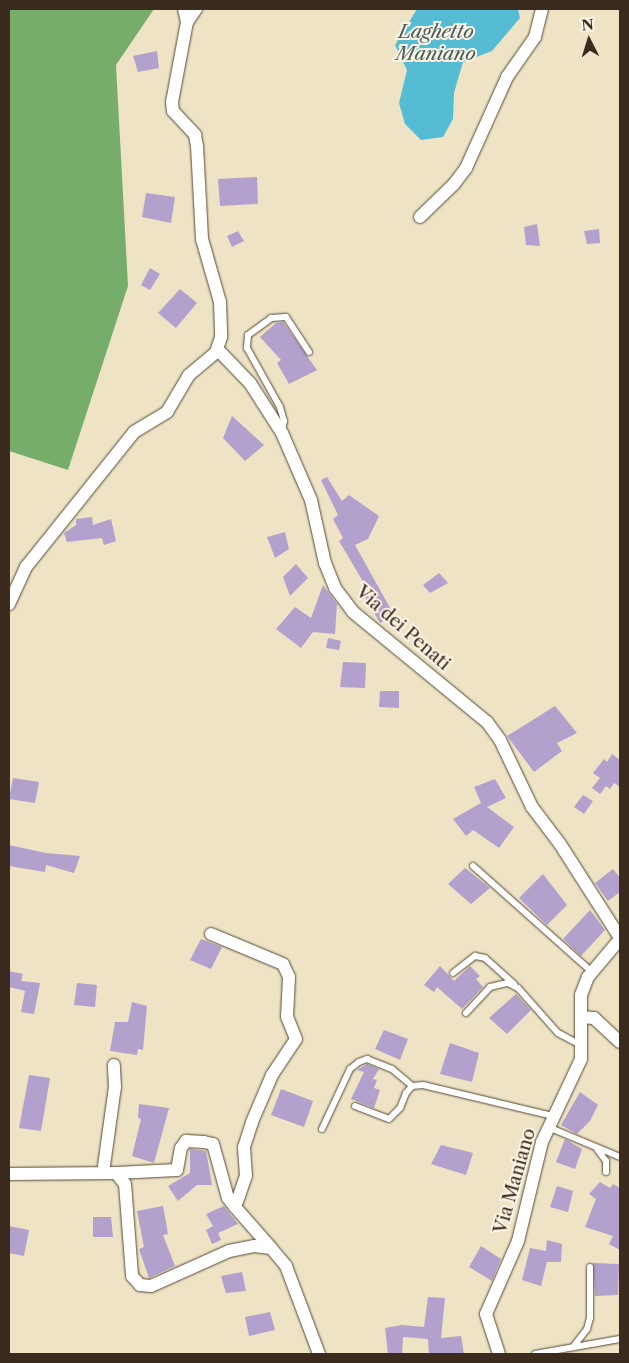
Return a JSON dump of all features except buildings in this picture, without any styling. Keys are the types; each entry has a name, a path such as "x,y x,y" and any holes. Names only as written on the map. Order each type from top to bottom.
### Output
{"street":[{"path":"9,604 26,567 134,432 167,412 189,375 216,352 221,337 220,302 202,239 197,146 191,130 173,111 172,102 187,22 184,9"},
{"path":"187,22 196,9"},
{"path":"420,217 454,184 466,168 507,77 535,37 542,9"},
{"name":"Via dei Penati","path":"216,352 228,359 250,383 282,433 311,500 325,563 334,588 353,612 487,722 500,740 532,807 560,844 620,938"},
{"path":"211,934 283,964 289,977 287,1017 296,1039 272,1075 252,1122 244,1147 246,1176 235,1207"},
{"name":"Via Maniano","path":"499,1354 486,1314 518,1241 551,1122 581,1059 583,1046 581,995 592,972 620,938"},
{"path":"581,1017 594,1018 620,1042"},
{"path":"103,1173 115,1087 114,1065"},
{"path":"9,1174 116,1173 177,1170 179,1153 186,1141 213,1144 228,1198 286,1266 319,1354"},
{"path":"116,1173 125,1184 132,1276 140,1285 151,1286 229,1251 254,1246 271,1248"}],"lane":[{"path":"282,433 285,428 280,407 247,348 248,335 271,318 286,317 309,352"},
{"path":"473,866 592,972"},
{"path":"453,973 475,956 485,958 518,988 558,1033 583,1046"},
{"path":"466,1013 499,983 508,983 518,988"},
{"path":"322,1129 350,1069 359,1062 367,1059 392,1069 412,1086"},
{"path":"355,1106 389,1119 400,1108 406,1093 412,1086 422,1085 480,1096 551,1122 596,1149 606,1161 606,1172"},
{"path":"596,1149 611,1150 620,1157"},
{"path":"573,1347 587,1329 590,1318 590,1267"},
{"path":"535,1354 620,1339"}],"green space":[{"path":"9,9 154,9 116,65 128,286 68,470 9,451"}],"water":[{"name":"Laghetto Maniano","path":"417,9 518,9 520,18 492,51 463,62 454,93 453,119 443,137 421,140 405,124 399,103 407,70 395,45"}]}
